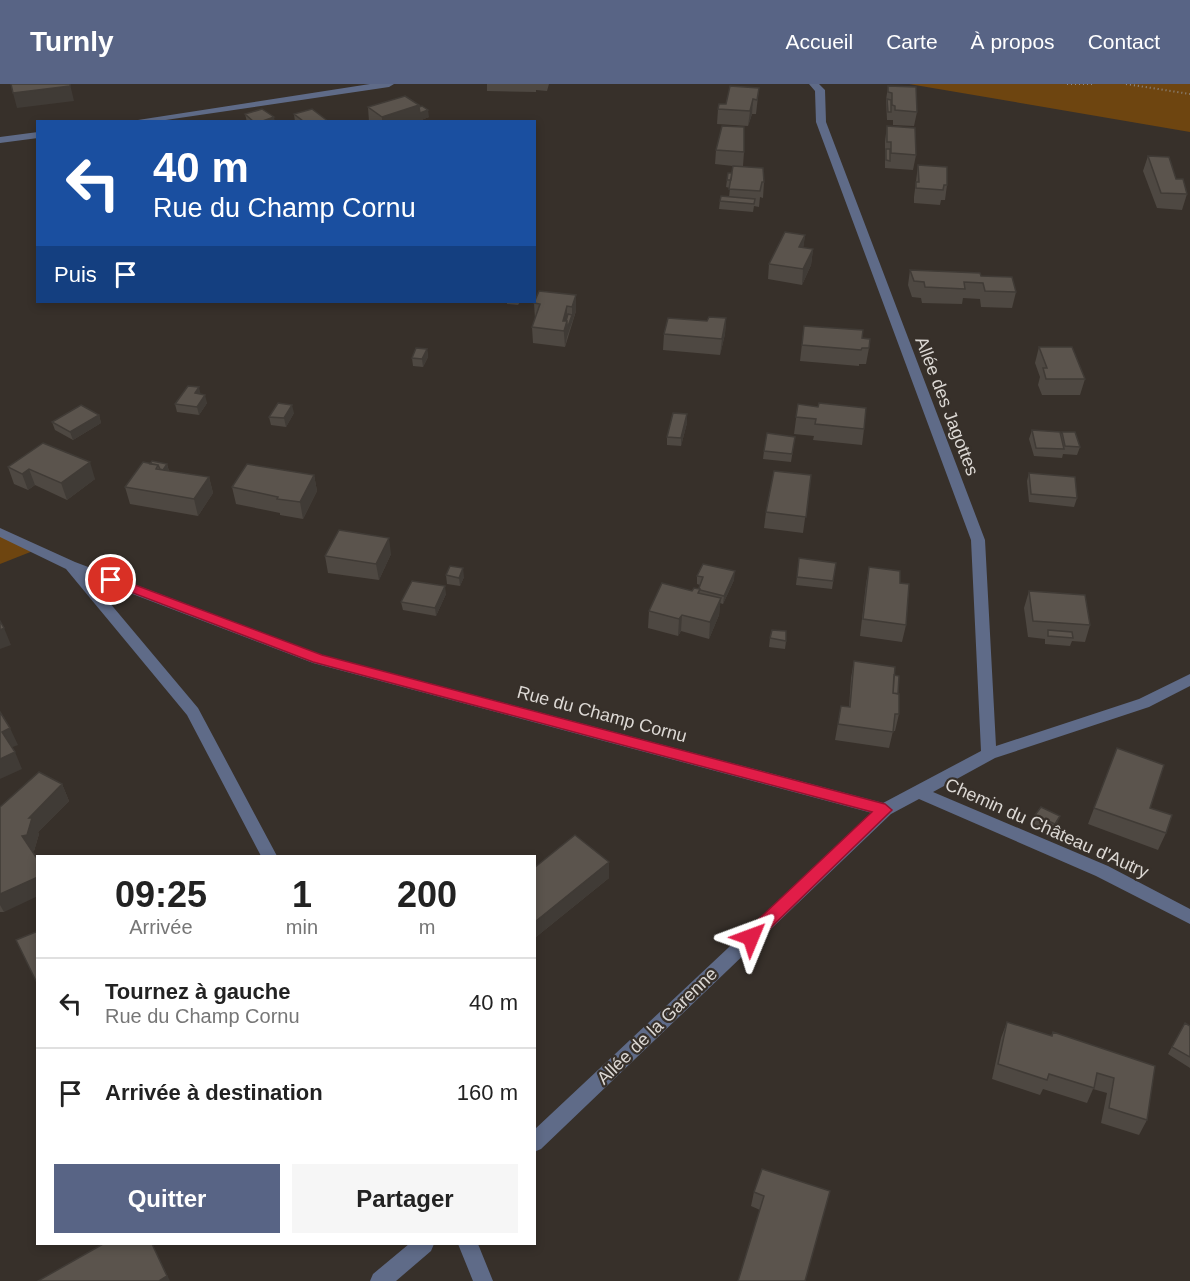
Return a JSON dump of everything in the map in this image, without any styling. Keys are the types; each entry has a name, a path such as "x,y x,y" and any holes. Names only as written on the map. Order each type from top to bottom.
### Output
{"street":[{"path":"143,120 389,84"},
{"name":"Allée des Jagottes","path":"814,84 820,90 822,122 978,540 989,754"},
{"path":"0,140 36,135"},
{"name":"Rue du Champ Cornu","path":"0,532 70,565 318,659 885,810"},
{"path":"70,565 193,712 268,855"},
{"path":"885,810 989,754 1144,703 1190,679"},
{"name":"Chemin du Château d'Autry","path":"918,792 1102,871 1190,917"},
{"name":"Allée de la Garenne","path":"536,1141 885,810"},
{"path":"380,1281 423,1245"},
{"path":"468,1245 483,1281"}],"path":[{"path":"1067,84 1093,84"},
{"path":"1126,84 1190,94"}],"shaded area":[{"path":"909,84 1190,84 1190,132"},
{"path":"0,530 38,549 0,564"}],"building":[{"path":"11,84 70,84 70,86 13,93"},
{"path":"730,86 759,88 757,100 753,99 750,111 718,109 719,104 726,104"},
{"path":"888,86 916,87 917,112 895,110 895,106 892,105 892,93 888,92"},
{"path":"405,96 419,105 382,117 368,107"},
{"path":"887,99 891,100 891,112 888,112"},
{"path":"422,106 428,110 420,113 419,107"},
{"path":"262,109 274,117 266,120 252,120 245,114"},
{"path":"312,109 326,120 302,120 294,114"},
{"path":"722,126 744,127 744,152 716,150"},
{"path":"887,126 915,128 916,155 891,153 891,142 887,142"},
{"path":"886,149 890,149 890,161 886,160"},
{"path":"1148,156 1169,157 1176,179 1183,179 1187,194 1161,193"},
{"path":"918,165 947,167 947,185 944,185 943,190 916,188 916,182 919,182"},
{"path":"733,166 763,168 764,182 762,182 760,191 729,189"},
{"path":"728,173 732,173 731,180 727,180"},
{"path":"721,196 755,199 754,204 720,201"},
{"path":"785,232 805,235 799,247 813,249 803,269 769,264"},
{"path":"910,270 1012,277 1016,292 985,291 983,283 964,282 965,289 925,287 924,282 914,281"},
{"path":"539,291 576,295 572,307 567,306 563,321 567,321 564,331 532,327 540,304 534,303 536,303"},
{"path":"568,314 572,315 567,329 566,321"},
{"path":"709,317 726,318 722,339 664,334 668,318 707,321"},
{"path":"804,326 863,330 862,338 870,339 869,348 861,350 802,345"},
{"path":"1039,347 1072,347 1085,379 1046,379 1043,368 1047,368"},
{"path":"416,348 427,349 422,359 412,358"},
{"path":"188,386 199,387 195,393 205,395 197,407 175,404"},
{"path":"278,403 292,405 284,418 269,417"},
{"path":"819,403 866,408 864,429 815,424 816,419 796,417 798,404 818,407"},
{"path":"81,405 99,415 70,432 52,422"},
{"path":"673,413 687,414 681,438 667,437"},
{"path":"1032,430 1060,432 1064,449 1036,448"},
{"path":"1062,432 1075,432 1080,447 1065,446"},
{"path":"767,433 795,437 792,454 764,451"},
{"path":"43,443 90,462 61,483 29,469 22,474 8,467"},
{"path":"152,461 167,464 163,470 158,465 150,464"},
{"path":"143,462 158,465 156,469 209,477 194,499 125,487"},
{"path":"247,464 314,475 300,502 277,499 278,497 232,487"},
{"path":"774,471 811,475 806,517 766,512"},
{"path":"1029,473 1075,477 1077,498 1031,494"},
{"path":"339,530 389,538 376,564 325,556"},
{"path":"799,558 836,563 833,581 797,577"},
{"path":"703,564 735,571 724,596 700,590 703,577 697,576"},
{"path":"450,566 463,568 459,578 446,575"},
{"path":"869,567 900,571 900,583 909,584 906,625 863,619"},
{"path":"412,581 445,586 435,608 401,602"},
{"path":"662,583 692,591 694,588 700,589 698,593 721,598 710,622 682,615 679,619 649,611"},
{"path":"1029,591 1085,595 1090,625 1033,621"},
{"path":"772,630 786,631 786,641 770,638"},
{"path":"1048,630 1072,632 1073,638 1048,636"},
{"path":"854,661 895,667 893,693 899,694 899,714 895,714 893,732 838,724 841,706 850,707"},
{"path":"894,675 899,676 898,694 893,693"},
{"path":"0,712 10,728 2,732 15,752 0,759"},
{"path":"1117,748 1164,765 1150,808 1172,815 1166,833 1094,808"},
{"path":"39,772 62,784 29,818 32,818 27,835 22,836 36,857 36,878 0,894 0,807"},
{"path":"1041,807 1060,816 1055,824 1035,815"},
{"path":"575,835 609,862 536,921 536,866"},
{"path":"36,932 36,981 16,940"},
{"path":"1007,1022 1052,1036 1053,1032 1155,1066 1147,1120 1109,1108 1114,1078 1097,1073 1094,1088 1049,1074 1047,1080 998,1064"},
{"path":"1185,1023 1190,1026 1190,1057 1172,1047"},
{"path":"762,1169 830,1191 805,1281 738,1281 764,1196 754,1192"},
{"path":"101,1245 152,1245 167,1276 159,1281 38,1281"}],"route":[{"path":"111,580 318,659 885,810 751,937"}]}
